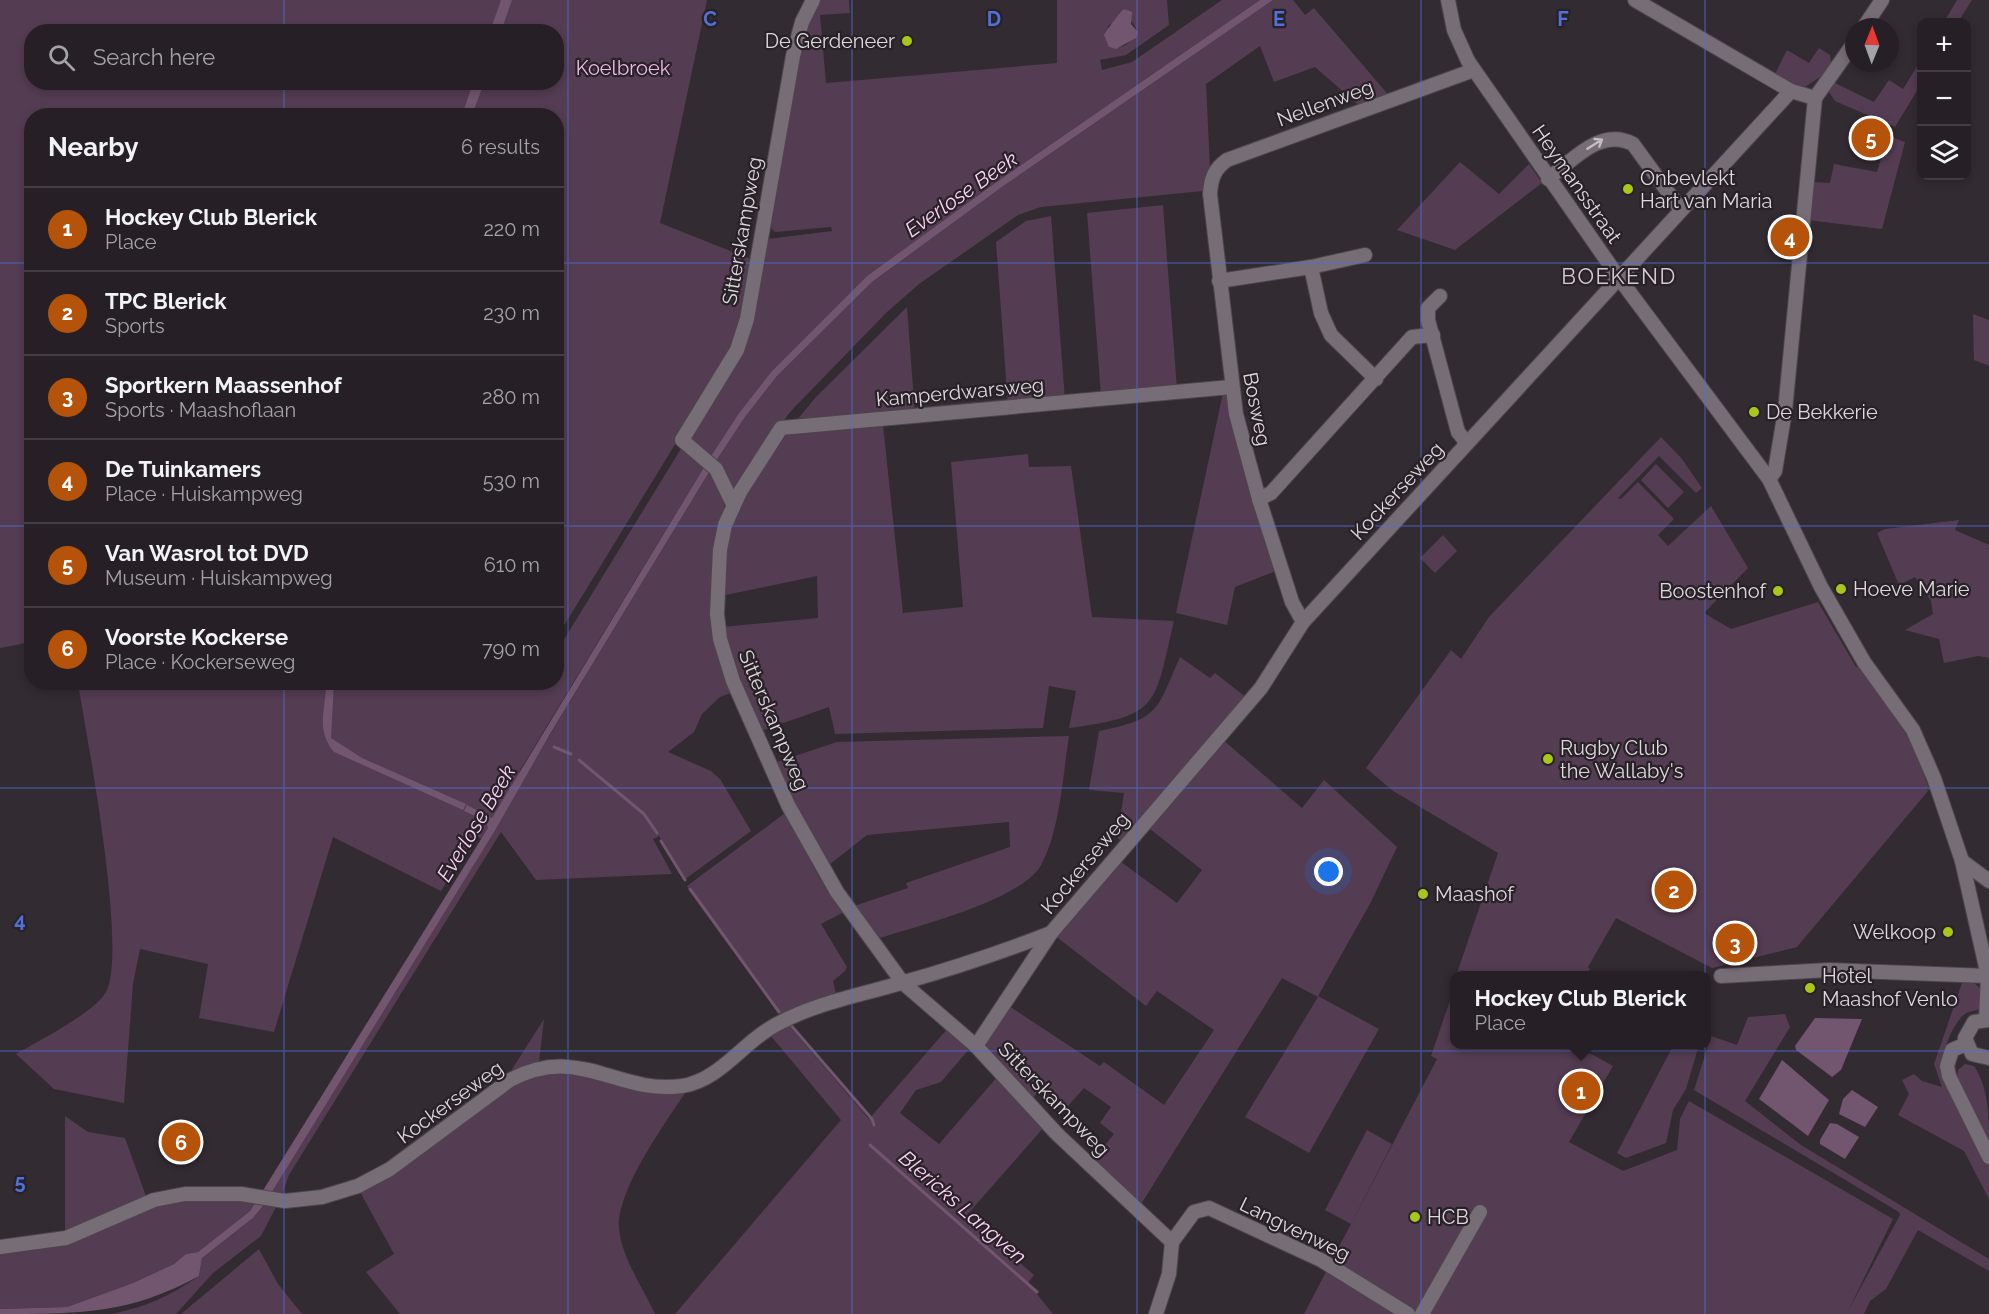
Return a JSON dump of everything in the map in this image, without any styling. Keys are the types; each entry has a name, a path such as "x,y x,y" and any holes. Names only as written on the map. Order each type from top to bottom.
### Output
{"street":[{"name":"Sitterskampweg","path":"813,0 802,22 793,56 747,318 737,350 682,440 716,469 725,483 733,504 725,525 720,550 717,614 720,639 733,681 788,805 837,892 903,983 976,1046 1057,1134 1172,1242"},
{"name":"Heymansstraat","path":"1448,0 1454,30 1474,70 1619,278 1769,479 1842,625 1864,662 1913,730 1934,778 1962,861 1988,984 1988,1020"},
{"path":"1635,0 1791,91 1815,98"},
{"path":"1870,18 1882,0"},
{"path":"1769,479 1775,471 1785,411 1815,98 1845,56"},
{"name":"Nellenweg","path":"1210,194 1211,179 1218,166 1227,160 1474,70"},
{"name":"Kockerseweg","path":"976,1046 1051,933 1261,688 1303,622 1791,91"},
{"path":"1548,179 1596,142 1608,137 1622,138 1633,144 1681,210"},
{"name":"Bosweg","path":"1210,194 1231,387 1241,438 1292,602 1303,622"},
{"path":"1219,281 1311,267 1365,255"},
{"path":"1311,267 1321,313 1331,335 1376,379"},
{"path":"1440,296 1428,308 1432,335 1458,432 1467,443"},
{"path":"1259,499 1271,493 1412,337 1432,335"},
{"name":"Kamperdwarsweg","path":"733,504 781,428 1231,387"},
{"path":"1962,861 1989,881"},
{"name":"Kockerseweg","path":"0,1247 66,1238 154,1200 185,1194 241,1194 285,1201 322,1197 358,1186 390,1169 510,1080 529,1070 564,1065 637,1083 662,1087 683,1086 702,1080 768,1029 793,1015 903,983 1051,933"},
{"path":"1721,976 1829,970 1988,984"},
{"path":"1988,1020 1969,1026 1966,1044 1972,1054 1989,1058"},
{"path":"1966,1044 1952,1050 1947,1066 1949,1076 1989,1157"},
{"name":"Langvenweg","path":"1172,1242 1194,1212 1209,1208 1321,1260 1408,1314"},
{"path":"1422,1314 1479,1212"},
{"path":"1156,1314 1169,1274 1172,1242"}],"green space":[{"name":"Koelbroek","path":"0,0 707,0 660,223 753,260 744,312 731,353 564,626 564,108 24,108 24,643 0,648"},
{"path":"817,0 849,0 850,13 820,15 826,83 1057,63 1057,0 1167,0 1169,25 1126,55 1100,60 1102,70 1132,62 1222,0 1260,0 998,181 867,276 771,372 739,413 711,456 688,437 736,362 763,246 768,239 832,231 831,227 775,232 771,228 804,32","holes":["1117,16 1131,20 1138,32 1135,36 1122,46 1109,47 1108,26 1117,20"]},
{"path":"1273,0 1293,0 1305,15 1314,8 1392,99 1363,109 1315,67 1274,82 1260,46 1206,84 1210,168 1205,178 1203,191 1041,207 1018,215 919,284 887,312 790,412 733,492 716,461 745,417 777,376 872,282 1002,187"},
{"path":"1957,0 1972,0 1961,18 1946,18"},
{"path":"1819,48 1830,55 1832,69 1802,89 1774,76 1787,50 1809,63"},
{"path":"1917,66 1917,91 1895,127 1835,101 1829,92 1833,82 1874,102 1889,80 1903,89"},
{"path":"1891,137 1905,142 1882,229 1807,220 1813,182 1830,183 1834,164 1877,172 1886,142"},
{"path":"1460,162 1499,194 1529,164 1542,183 1455,250 1397,230"},
{"path":"1163,205 1177,389 1101,396 1087,213"},
{"path":"1051,216 1065,400 1008,405 996,242 1026,221"},
{"path":"907,307 915,414 792,426 816,397"},
{"path":"1973,314 1989,320 1989,366 1974,360"},
{"path":"1223,393 1226,393 1231,423 1276,571 1235,587 1227,625 1176,613"},
{"path":"883,425 903,613 963,607 951,462 1028,454 1029,467 1071,466 1092,617 1174,621 1162,671 1156,689 1148,702 1137,711 1121,718 1069,728 1076,691 1049,686 1043,728 835,734 829,707 758,732 743,694 722,627 818,618 817,576 721,596 731,520 747,489 786,435"},
{"path":"1661,437 1682,459 1702,488 1696,493 1659,456 1618,498 1621,499 1638,482 1674,519 1658,535 1668,546 1711,506 1748,568 1704,613 1731,629 1818,602 1856,667 1859,665 1912,743 1930,791 1927,788 1928,791 1797,947 1712,968 1616,918 1588,967 1589,971 1458,971 1498,853 1393,791 1366,768 1451,650 1461,659 1489,617"},
{"path":"682,447 706,464 519,772 523,779 711,469 723,490 725,502 715,561 733,692 720,697 702,714 694,732 668,752 711,771 720,779 751,831 684,880 659,836 653,839 672,874 536,880 501,832 289,1175 281,1197 270,1195 486,831 481,839 476,835 441,891 333,837 274,1032 199,1018 208,964 140,949 133,984 124,1103 54,1089 16,1054 90,1009 106,992 111,969 112,934 104,843 79,690 564,690 564,640"},
{"path":"1656,464 1684,492 1668,508 1641,480"},
{"path":"1959,520 1955,530 1989,545 1989,658 1978,656 1944,663 1939,639 1905,630 1933,614 1931,601 1915,577 1899,585 1877,533 1885,529"},
{"path":"1443,535 1457,551 1435,573 1420,558"},
{"path":"1180,657 1210,678 1215,673 1247,698 1121,841 1117,837 1124,793 1089,790 1099,731 1134,722 1153,710 1166,690"},
{"path":"1069,736 1053,836 1041,865 1030,878 1013,890 966,911 876,939 851,907 908,888 906,883 1010,847 1009,822 867,835 825,868 771,764 837,742"},
{"path":"1222,739 1302,808 1324,780 1397,847 1371,902 1318,996 1379,1029 1309,1153 1245,1117 1318,997 1282,978 1140,1206 1092,1161 1114,1134 1100,1123 1111,1107 1084,1088 1066,1108 1038,1092 1031,1100 997,1064 991,1056 987,1042 993,1028 1009,1006 1100,1066 1104,1062 1164,1105 1214,1030 1157,991 1146,1006 1054,935 1117,859 1177,903 1202,870 1145,825"},
{"path":"785,813 819,877 844,912 821,924 847,967 833,981 836,994 780,1014 687,886"},
{"path":"1963,980 1972,981 1983,991 1979,1009 1968,1012 1960,1018 1951,1032 1945,1049 1942,1072 1989,1166 1989,1199 1964,1151 1898,1115 1909,1094 1902,1080 1914,1074 1922,1081 1942,1087 1934,1064"},
{"path":"1450,1001 1450,1049 1582,1049 1613,1066 1569,1142 1623,1171 1677,1150 1680,1119 1689,1101 1893,1219 1848,1311 1900,1215 1899,1212 1694,1090 1707,1049 1711,1049 1711,1036 1737,1045 1748,1017 1785,1014 1790,1027 1745,1101 1801,1145 1989,1259 1989,1271 1918,1230 1886,1289 1870,1301 1864,1314 1304,1314 1437,1059 1431,1056"},
{"path":"544,1019 539,1062 509,1074"},
{"path":"785,1021 869,1119 948,1028 970,1048 941,1082 916,1090 900,1113 939,1144 998,1076 1045,1126 966,1216 1034,1275 1028,1283 1053,1314 675,1314 841,1120 771,1036"},
{"path":"1671,1049 1698,1049 1686,1089 1673,1110 1666,1143 1626,1158 1617,1153"},
{"path":"1965,1064 1974,1066 1983,1084 1988,1114 1989,1144 1957,1078 1958,1070"},
{"path":"563,1069 640,1088 685,1093 643,1159 625,1196 620,1214 619,1229 624,1251 655,1314 400,1314 366,1272 394,1254 359,1190 521,1078"},
{"path":"65,1116 88,1132 125,1138 147,1199 65,1230"},
{"path":"1367,1130 1392,1144 1351,1224 1325,1210"},
{"path":"257,1200 250,1211 198,1252 186,1254 174,1264 133,1283 67,1307 0,1309 0,1253 37,1249 61,1242 169,1201"},
{"path":"266,1202 277,1205 261,1236 213,1273 176,1314 111,1314 157,1300 199,1276 202,1258 253,1218"},
{"path":"259,1249 278,1284 302,1314 181,1314"}],"shaded area":[{"path":"501,0 512,0 503,24 492,24"},
{"path":"1260,0 1273,0 1002,187 872,282 777,376 745,417 716,461 711,456 739,413 771,372 867,276 998,181"},
{"path":"1124,9 1132,12 1131,24 1138,32 1136,38 1116,49 1109,47 1104,35"},
{"path":"471,90 481,90 475,108 464,108"},
{"path":"706,464 711,469 550,734 494,832 270,1195 262,1192 488,828 486,821 464,811 467,805 492,818"},
{"path":"325,690 334,690 331,738 362,758 466,804 463,810 334,752 325,735 323,719"},
{"path":"1815,1018 1862,1019 1841,1070 1832,1077 1796,1050 1795,1046"},
{"path":"1782,1060 1829,1100 1808,1136 1759,1099"},
{"path":"1852,1090 1878,1107 1865,1127 1839,1114 1843,1099"},
{"path":"1830,1123 1837,1124 1859,1137 1845,1159 1820,1144"},
{"path":"257,1200 266,1202 253,1218 202,1258 199,1276 174,1289 127,1305 104,1309 80,1312 0,1314 0,1309 67,1307 133,1283 174,1264 186,1254 198,1252 250,1211"}],"waterway":[{"name":"Blericks Langven","path":"554,747 571,754"},
{"name":"Blericks Langven","path":"579,760 644,814 657,833"},
{"name":"Blericks Langven","path":"661,841 685,880"},
{"name":"Blericks Langven","path":"690,889 779,1012"},
{"name":"Blericks Langven","path":"789,1023 872,1119 874,1125"},
{"name":"Blericks Langven","path":"870,1145 1037,1292"}],"place":[{"name":"De Gerdeneer","path":"907,41"},
{"name":"Van Wasrol tot DVD","path":"1871,138"},
{"name":"Onbevlekt Hart van Maria","path":"1628,189"},
{"name":"De Tuinkamers","path":"1790,237"},
{"name":"De Bekkerie","path":"1754,412"},
{"name":"Hoeve Marie","path":"1841,589"},
{"name":"Boostenhof","path":"1778,591"},
{"name":"Rugby Club the Wallaby's","path":"1548,759"},
{"name":"TPC Blerick","path":"1674,890"},
{"name":"Maashof","path":"1423,894"},
{"name":"Welkoop","path":"1948,932"},
{"name":"Sportkern Maassenhof","path":"1735,943"},
{"name":"Hotel Maashof Venlo","path":"1810,988"},
{"name":"Hockey Club Blerick","path":"1581,1091"},
{"name":"Voorste Kockerse","path":"181,1142"},
{"name":"HCB","path":"1415,1217"}],"district":[{"name":"BOEKEND","path":"1619,276"}],"water label":[{"name":"Everlose Beek","path":"961,194"},
{"name":"Everlose Beek","path":"476,823"}]}
